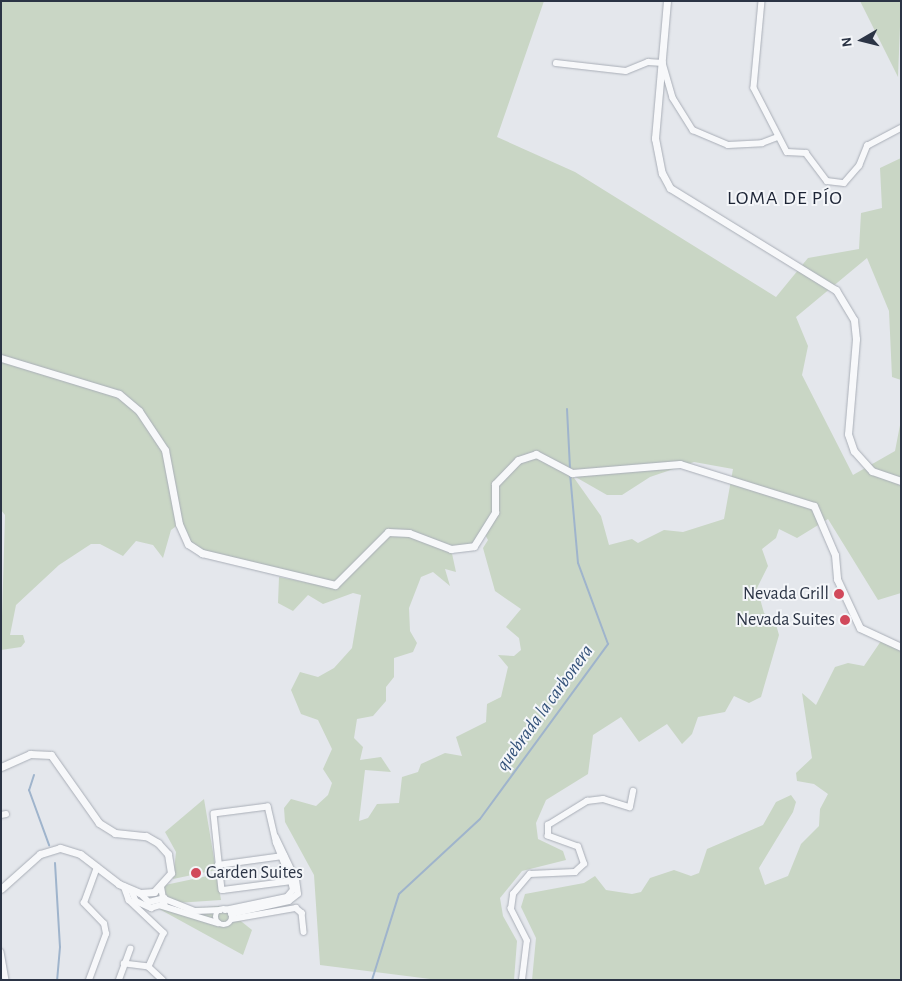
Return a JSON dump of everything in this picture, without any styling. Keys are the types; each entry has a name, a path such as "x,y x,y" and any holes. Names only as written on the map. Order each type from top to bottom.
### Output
{"street":[{"path":"667,1 656,156 670,188 836,290 854,320 856,339 848,434 854,452 872,471 901,482"},
{"path":"762,1 754,88 787,152 806,153 826,181 844,183 859,166 867,146 901,128"},
{"path":"556,63 626,72 648,62 663,63"},
{"path":"663,63 673,98 693,130 728,144 762,143 778,136"},
{"path":"1,358 119,394 139,411 165,450 179,524 188,544 202,553 335,585 388,532 409,533 450,549 474,546 495,512 495,484 518,460 536,454 572,473 680,464 814,506 835,554 837,579 860,628 901,647"},
{"path":"1,767 30,754 51,755 106,830 146,836 163,848 171,873 161,888 140,893 132,891 69,850 50,849 11,885 1,889"},
{"path":"522,980 527,941 512,909 513,894 530,874 575,872 584,864 578,847 548,836 548,825 588,801 603,799 630,807 633,791"},
{"path":"140,893 149,902 165,898 195,911 223,910 294,899 294,880 276,838 268,807 214,814 218,865 223,890 294,880"},
{"path":"218,865 284,856"},
{"path":"89,980 106,934 104,924 84,900 97,867"},
{"path":"1,881 11,885"},
{"path":"124,886 134,905 164,930 149,967"},
{"path":"161,888 165,898 162,906"},
{"path":"132,891 136,901 146,907 162,906 225,926 231,916 258,904"},
{"path":"223,910 231,916 296,908 302,913 304,932"},
{"path":"218,923 223,910"},
{"path":"119,980 130,948"},
{"path":"1,952 6,980"},
{"path":"124,964 149,967 164,980"}],"green space":[{"path":"1,1 544,1 497,137 575,172 776,297 808,258 859,249 861,213 882,208 880,168 901,158 901,380 892,377 889,311 867,258 796,317 808,346 802,375 853,475 895,451 901,420 901,593 878,600 828,519 797,538 779,529 776,538 762,549 768,566 757,588 764,613 775,621 779,635 761,697 749,703 734,696 725,712 698,717 692,734 682,744 667,724 639,742 621,717 593,735 588,774 546,800 536,823 538,839 563,851 566,860 522,871 500,898 503,916 517,941 514,980 438,980 320,965 314,875 285,822 284,808 291,799 316,806 328,795 332,783 323,769 332,749 318,720 301,714 291,690 300,672 318,677 334,668 352,648 361,595 353,593 323,604 308,595 293,611 278,603 279,577 315,584 202,553 188,544 179,524 171,530 163,558 153,545 136,541 123,556 100,544 91,544 59,565 16,605 10,635 23,635 25,642 21,647 1,650 5,515 1,510","holes":["694,462 733,469 724,519 683,532 664,530 638,543 632,539 609,545 601,516 572,475 607,495 622,495 650,477","484,533 488,540 483,548 495,591 521,609 506,627 519,638 521,650 514,656 498,655 508,667 501,697 487,704 486,722 456,737 462,756 445,753 421,764 418,772 402,777 399,803 377,804 368,818 359,821 365,770 391,772 381,757 360,760 363,747 354,738 357,719 373,716 386,701 386,687 394,677 394,658 413,652 417,643 410,631 409,608 421,577 433,572 450,586 445,569 456,572 451,549 474,546"]},
{"path":"860,1 901,1 898,77"},
{"path":"881,641 901,647 901,980 532,980 536,938 521,907 525,894 584,883 595,876 606,890 632,894 641,892 650,878 674,870 691,876 699,873 707,849 763,825 776,802 791,795 796,802 793,812 759,868 765,885 788,876 801,844 819,826 820,809 828,794 814,784 797,781 796,773 812,758 802,693 816,705 835,667 848,663 864,666"},
{"path":"204,799 216,870 173,879 176,852 165,832"},
{"path":"217,874 221,900 176,903 155,893 165,885"},
{"path":"148,897 174,909 222,906 252,930 243,955 141,899"}],"waterway":[{"name":"quebrada la carbonera","path":"567,409 570,469"},
{"name":"quebrada la carbonera","path":"372,980 399,894 480,819 608,644 578,563 570,474"},
{"path":"34,775 29,790 49,845"},
{"path":"55,863 60,947 57,980"}],"place":[{"name":"Nevada Grill","path":"839,594"},
{"name":"Nevada Suites","path":"845,620"},
{"name":"Garden Suites","path":"196,873"}],"district":[{"name":"LOMA DE PÍO","path":"785,198"}]}
